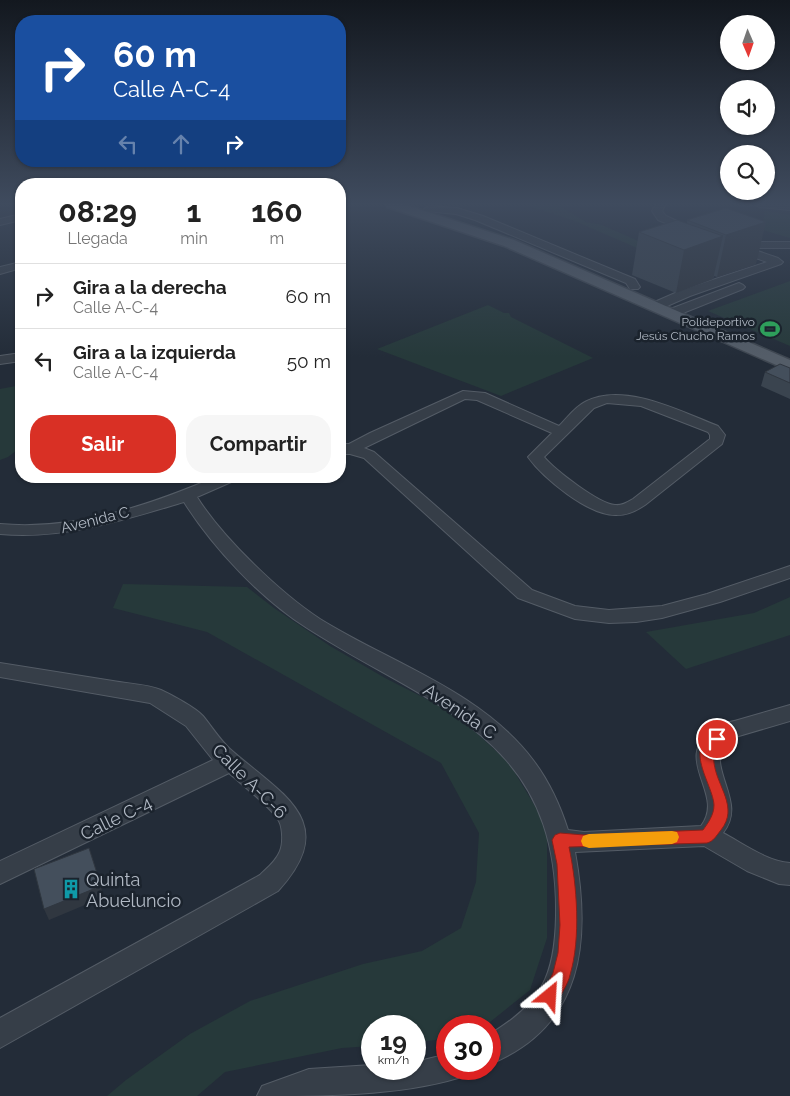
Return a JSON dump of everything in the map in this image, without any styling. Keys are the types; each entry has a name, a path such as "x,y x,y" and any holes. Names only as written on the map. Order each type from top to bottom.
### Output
{"main road":[{"path":"538,255 663,307 790,366"},
{"path":"558,255 634,287 663,307 685,308 790,355"}],"street":[{"path":"754,255 790,267"},
{"path":"771,255 776,261"},
{"path":"663,307 686,293 776,261"},
{"path":"0,270 15,267"},
{"path":"685,308 790,267"},
{"path":"0,360 15,358"},
{"path":"346,449 464,395 480,396 561,432"},
{"path":"606,399 619,399 643,402 713,429 718,435 717,441 639,502 625,510 611,510 598,506 552,474 537,460 538,453 561,432 590,405 606,399"},
{"path":"346,449 369,455 525,594 575,612 615,616 642,616 669,612 790,572"},
{"name":"Avenida C","path":"0,529 15,532 45,532 71,527 188,495 216,483"},
{"name":"Avenida C","path":"188,495 197,511 251,572 282,600 312,623 477,718 501,739 530,771 554,814 565,864 568,925 566,953 562,975 536,1017 508,1041 501,1044"},
{"name":"Calle A-C-6","path":"0,670 155,696 194,720 220,753 266,792 290,817 294,836 292,854 283,868 269,882 0,1034"},
{"path":"707,836 718,822 721,805 707,763 709,746 725,732 790,713"},
{"name":"Calle C-4","path":"0,873 231,762"},
{"path":"560,840 584,842 707,836 779,873 790,874"},
{"path":"272,1096 309,1084 412,1077 436,1071"}],"shaded area":[{"name":"Polideportivo Jesús Chucho Ramos","path":"790,281 790,346 708,311"},
{"path":"488,305 504,313 509,313 511,317 593,358 501,396 377,349"},
{"path":"15,386 15,452 0,460 0,389"},
{"path":"123,584 247,587 330,646 385,678 456,714 509,763 547,826 547,938 530,990 499,1015 436,1015 436,1040 426,1041 426,1015 361,1015 361,1047 342,1048 225,1072 197,1096 107,1096 190,1034 250,1001 363,964 422,951 461,928 476,882 479,833 441,763 207,632 113,608"},
{"path":"790,597 790,635 686,669 646,632 754,613"}],"building":[{"path":"780,364 790,368 790,383 765,372"},
{"name":"Quinta Abueluncio","path":"89,848 101,886 44,909 34,869"}],"slow traffic":[{"path":"589,841 672,837"}],"place":[{"name":"Polideportivo Jesús Chucho Ramos","path":"770,329"},
{"name":"Quinta Abueluncio","path":"71,889"}],"route":[{"path":"550,996 562,975 568,925 565,864 560,840 584,842 707,836 718,822 721,805 707,763 709,746 717,739"}]}
